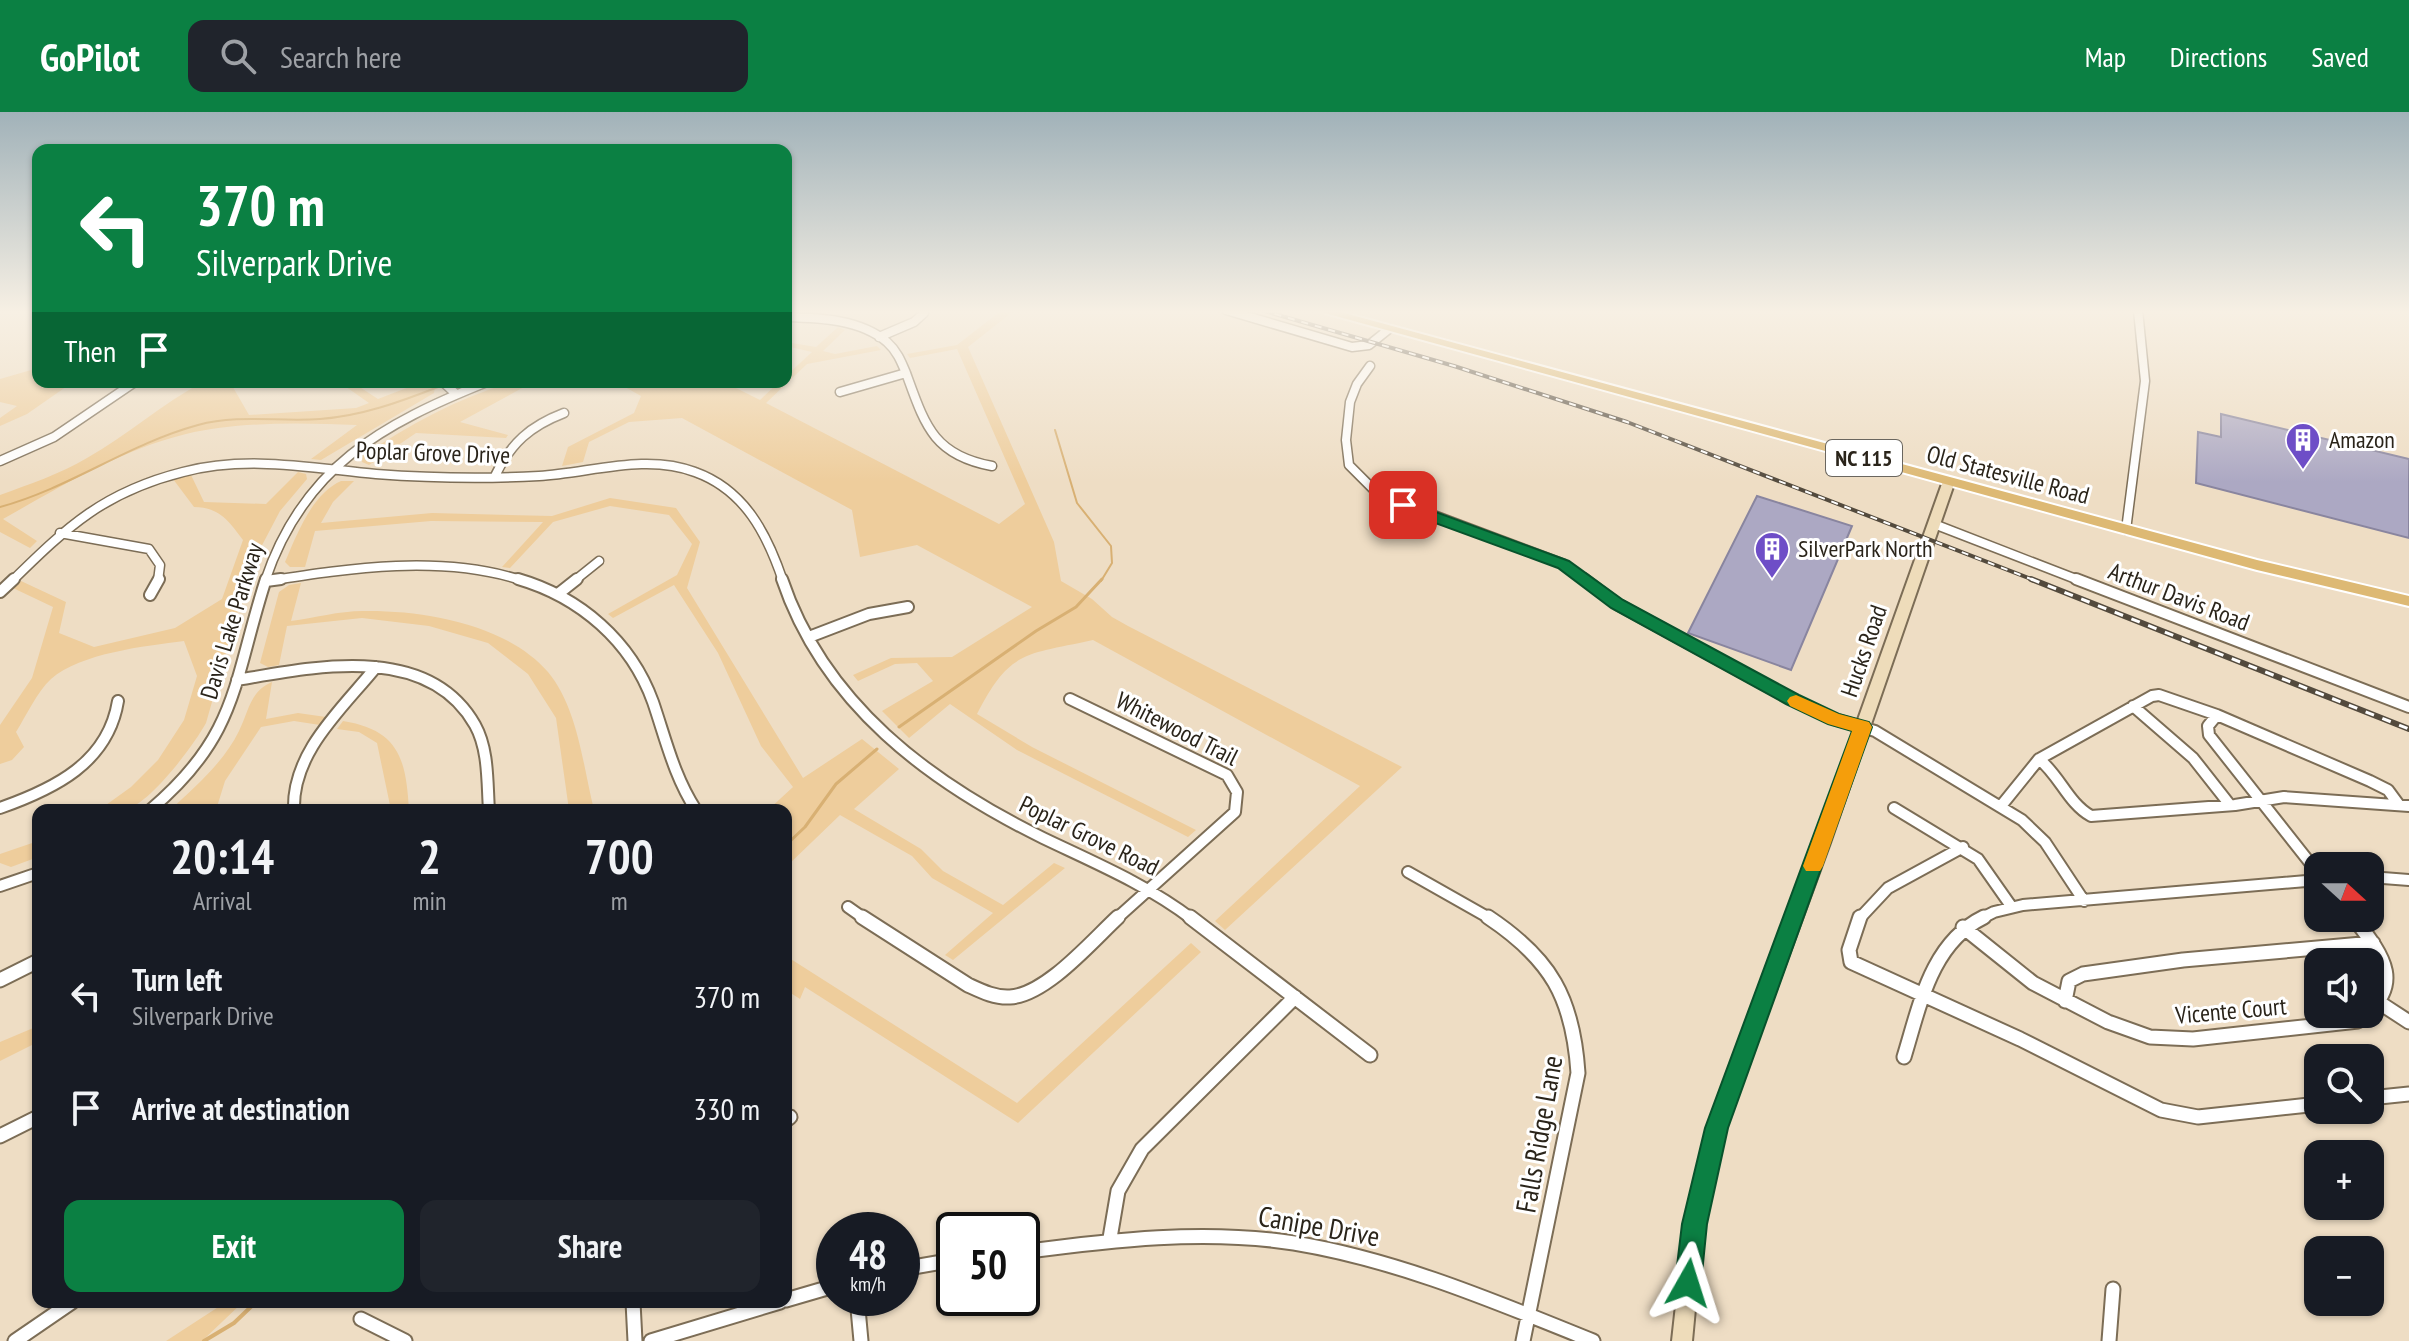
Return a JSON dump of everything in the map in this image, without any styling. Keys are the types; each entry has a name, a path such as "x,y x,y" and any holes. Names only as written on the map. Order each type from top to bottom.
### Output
{"main road":[{"name":"Old Statesville Road","path":"1530,367 2126,530 2409,601"},
{"name":"Hucks Road","path":"1682,1341 1694,1224 1716,1128 1863,727 1949,481"}],"street":[{"path":"904,367 937,444 964,460 992,466"},
{"path":"1369,367 1357,384 1350,402 1346,440 1349,465 1378,494 1564,564 1617,604 1793,700 1834,719 1863,727 2001,806 2033,829 2084,901"},
{"path":"2126,530 2145,381 2144,367"},
{"path":"840,392 906,373"},
{"path":"0,461 61,435 127,388"},
{"path":"450,388 456,394"},
{"name":"Davis Lake Parkway","path":"157,804 182,782 209,749 225,719 283,534 307,497 334,469 382,433 472,388"},
{"path":"495,476 518,436 535,424 564,413"},
{"name":"Poplar Grove Drive","path":"0,592 60,533 119,495 184,471 246,462 387,474 495,476 565,474 647,463 676,466 713,480 737,497 764,530 809,637"},
{"name":"Arthur Davis Road","path":"1934,524 2409,707"},
{"path":"60,533 149,549 157,555 161,566 156,586 150,595"},
{"path":"558,594 599,561"},
{"path":"266,581 351,568 422,565 492,573 558,594 599,621 627,650 647,689 681,787 692,804"},
{"path":"809,637 869,614 908,607"},
{"name":"Poplar Grove Road","path":"809,637 857,706 911,758 1020,828 1148,890 1181,910 1370,1055"},
{"path":"237,680 330,666 376,667 425,679 452,695 465,708 480,736 488,804"},
{"path":"294,804 293,789 300,768 376,667"},
{"path":"2001,806 2039,759 2133,706 2159,695 2217,715 2370,781 2388,790 2404,805"},
{"name":"Whitewood Trail","path":"848,907 980,991 1006,998 1026,994 1047,981 1228,821 1239,802 1236,784 1227,775 1070,699"},
{"path":"0,808 48,788 90,759 116,724 118,701"},
{"path":"2133,706 2193,758 2230,805"},
{"path":"2217,715 2208,726 2209,735 2304,855"},
{"path":"2039,759 2053,769 2083,812 2091,816 2304,797 2404,805"},
{"path":"1894,808 1963,847 1978,859 2011,906"},
{"path":"1963,847 1895,883 1869,905 1857,922 1848,954 1851,962 2161,1110 2198,1117 2304,1106"},
{"name":"Falls Ridge Lane","path":"1408,872 1496,921 1524,942 1553,977 1575,1025 1579,1046 1578,1073 1523,1341"},
{"path":"0,886 32,875"},
{"path":"2384,878 2409,880"},
{"path":"1904,1057 1923,994 1941,953 1963,927 1989,912 2011,906 2304,881"},
{"name":"Vicente Court","path":"1963,927 2026,979 2129,1031 2172,1040 2304,1027"},
{"path":"2365,932 2377,948"},
{"path":"2065,1001 2069,981 2083,974 2183,960 2373,943"},
{"path":"2384,959 2390,973 2390,991 2384,1003"},
{"path":"0,980 32,964"},
{"path":"1110,1238 1111,1215 1119,1186 1142,1149 1295,997"},
{"path":"2384,1006 2409,1022"},
{"path":"2384,1097 2409,1094"},
{"path":"0,1136 32,1120"},
{"name":"Canipe Drive","path":"1040,1249 1110,1238 1223,1237 1328,1250 1399,1267 1593,1341"},
{"path":"2109,1341 2113,1289"},
{"path":"792,1298 816,1291"},
{"path":"15,1341 63,1308"},
{"path":"633,1308 635,1341"},
{"path":"651,1341 760,1308"},
{"path":"859,1316 861,1341"},
{"path":"361,1319 405,1341"}],"shaded area":[{"path":"803,367 792,378 792,370"},
{"path":"965,367 977,367 1054,542 1061,581 1128,626 1402,767 1225,930 1215,921 1360,786 1093,640 1022,658 1000,677 977,714 1032,747 1196,830 1188,837 1017,750 950,704 909,738 882,711 933,681 917,663 895,664 858,681 853,675 891,658 952,657 1032,607 917,545 860,557 852,510 682,418 629,422 589,442 583,462 562,466 568,447 634,413 641,396 627,388 736,388 760,400 773,388 782,388 766,403 999,524 1025,504"},
{"path":"32,370 32,388 64,388 27,414 0,426 0,418 17,406 0,402 0,379"},
{"path":"193,388 233,388 249,415 356,408 369,403 348,388 361,388 378,399 406,388 435,388 434,393 321,460 311,459 357,425 249,425 206,430 162,441 92,470 3,519 37,541 30,548 0,532 0,495 77,464"},
{"path":"495,388 522,388 460,422 508,435 506,438 416,433 369,465 362,462 363,456 398,433"},
{"path":"298,472 306,474 307,479 280,511 250,568 206,723 182,759 147,797 136,804 107,804 131,787 158,760 184,720 197,676 184,641 114,652 64,670 41,691 16,732 24,747 12,760 0,764 0,725 32,678 53,607 13,588 21,581 66,602 59,633 94,647 175,628 222,599 243,540 217,512 194,507 173,479 191,475 204,502 266,504"},
{"path":"341,481 354,481 333,502 321,523 432,513 552,516 610,498 676,508 700,542 687,588 803,778 862,739 899,769 854,809 921,849 943,871 1003,905 1054,863 1065,868 953,960 945,955 993,913 932,878 912,856 840,815 792,861 792,804 775,804 793,787 761,746 718,653 674,585 613,618 608,614 677,575 692,544 669,515 610,506 553,522 510,568 502,567 543,522 431,521 315,531 305,567 290,567 285,562 295,539 314,505"},
{"path":"301,583 291,621 354,611 412,613 487,631 530,656 548,672 566,703 578,738 593,804 568,804 556,718 528,674 488,643 429,626 362,618 287,626 279,665 268,667 260,663 279,592 289,585"},
{"path":"272,682 266,719 298,713 326,717 320,725 294,721 261,727 225,781 218,804 176,804 217,764 233,742 251,702"},
{"path":"343,721 362,725 388,740 402,762 408,804 390,804 377,743 359,732 337,729"},
{"path":"32,843 32,859 11,867 0,863 0,854"},
{"path":"1191,943 1201,952 1018,1123 805,987 800,999 792,994 792,960 1017,1103"},
{"path":"32,1029 32,1045 0,1061 0,1042"},
{"path":"217,1308 237,1308 202,1341 166,1341"}],"building":[{"name":"Amazon","path":"2221,414 2409,459 2409,538 2196,483 2198,432 2221,437"},
{"name":"SilverPark North","path":"1757,496 1852,526 1791,670 1688,633"}],"waterway":[{"path":"0,507 51,489 147,443 198,425 228,420 305,420 350,415 435,388"},
{"path":"1055,430 1077,503 1111,546 1112,563 1101,581"},
{"path":"899,727 1036,631 1076,607 1102,579"},
{"path":"792,839 805,827 836,784 877,749"},
{"path":"204,1341 234,1323 250,1308"}],"railway":[{"path":"1458,367 1627,422 2036,581"},
{"path":"2031,579 2409,729"}],"slow traffic":[{"path":"1796,701 1834,719 1863,727 1813,866"}],"place":[{"name":"Amazon","path":"2303,471"},
{"name":"SilverPark North","path":"1772,580"}],"route":[{"path":"1403,505 1564,564 1617,604 1793,700 1834,719 1863,727 1716,1128 1694,1224 1688,1283"}]}
